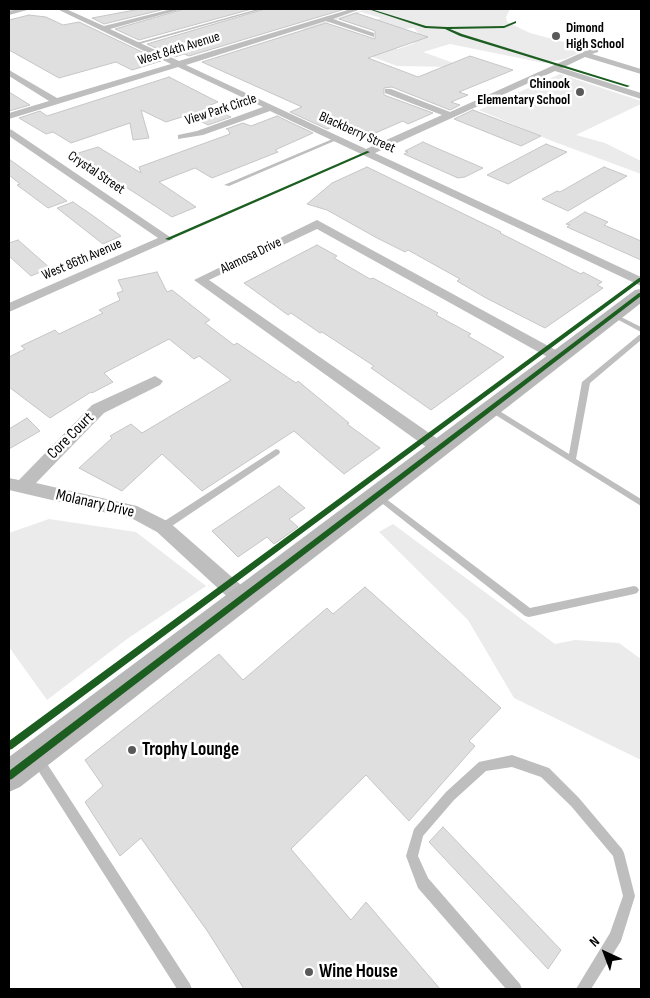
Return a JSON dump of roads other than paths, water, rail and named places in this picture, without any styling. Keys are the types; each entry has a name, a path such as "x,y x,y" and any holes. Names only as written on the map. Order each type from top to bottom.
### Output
{"street":[{"path":"9,13 27,9"},
{"name":"Blackberry Street","path":"60,9 368,152 641,282"},
{"path":"103,29 179,9"},
{"name":"West 84th Avenue","path":"9,116 358,9"},
{"path":"326,19 371,35"},
{"path":"368,152 557,69 595,50"},
{"path":"586,55 641,72"},
{"path":"557,69 641,96"},
{"path":"9,72 57,102"},
{"path":"388,91 452,116"},
{"name":"View Park Circle","path":"181,136 200,133 270,108"},
{"name":"Crystal Street","path":"9,132 167,239"},
{"name":"Alamosa Drive","path":"439,448 200,280 317,224 558,357"},
{"name":"West 86th Avenue","path":"9,308 167,239"},
{"path":"9,776 641,294"},
{"name":"Core Court","path":"16,486 98,409 155,382"},
{"name":"Molanary Drive","path":"16,486 137,513 163,527 242,598"}],"lane":[{"path":"135,44 262,9"},
{"path":"227,185 337,139"},
{"path":"612,315 641,330"},
{"path":"572,460 586,382 641,337"},
{"path":"490,409 641,503"},
{"path":"163,527 276,452"},
{"path":"377,495 529,614 634,590"},
{"path":"35,756 186,989"},
{"path":"515,989 424,883 412,856 418,832 450,796 483,766 512,761 545,772 575,802 618,853 629,896 616,936 583,989"}],"place":[{"name":"Dimond High School","path":"556,36"},
{"name":"Chinook Elementary School","path":"580,92"},
{"name":"Trophy Lounge","path":"132,750"},
{"name":"Wine House","path":"309,972"}]}
